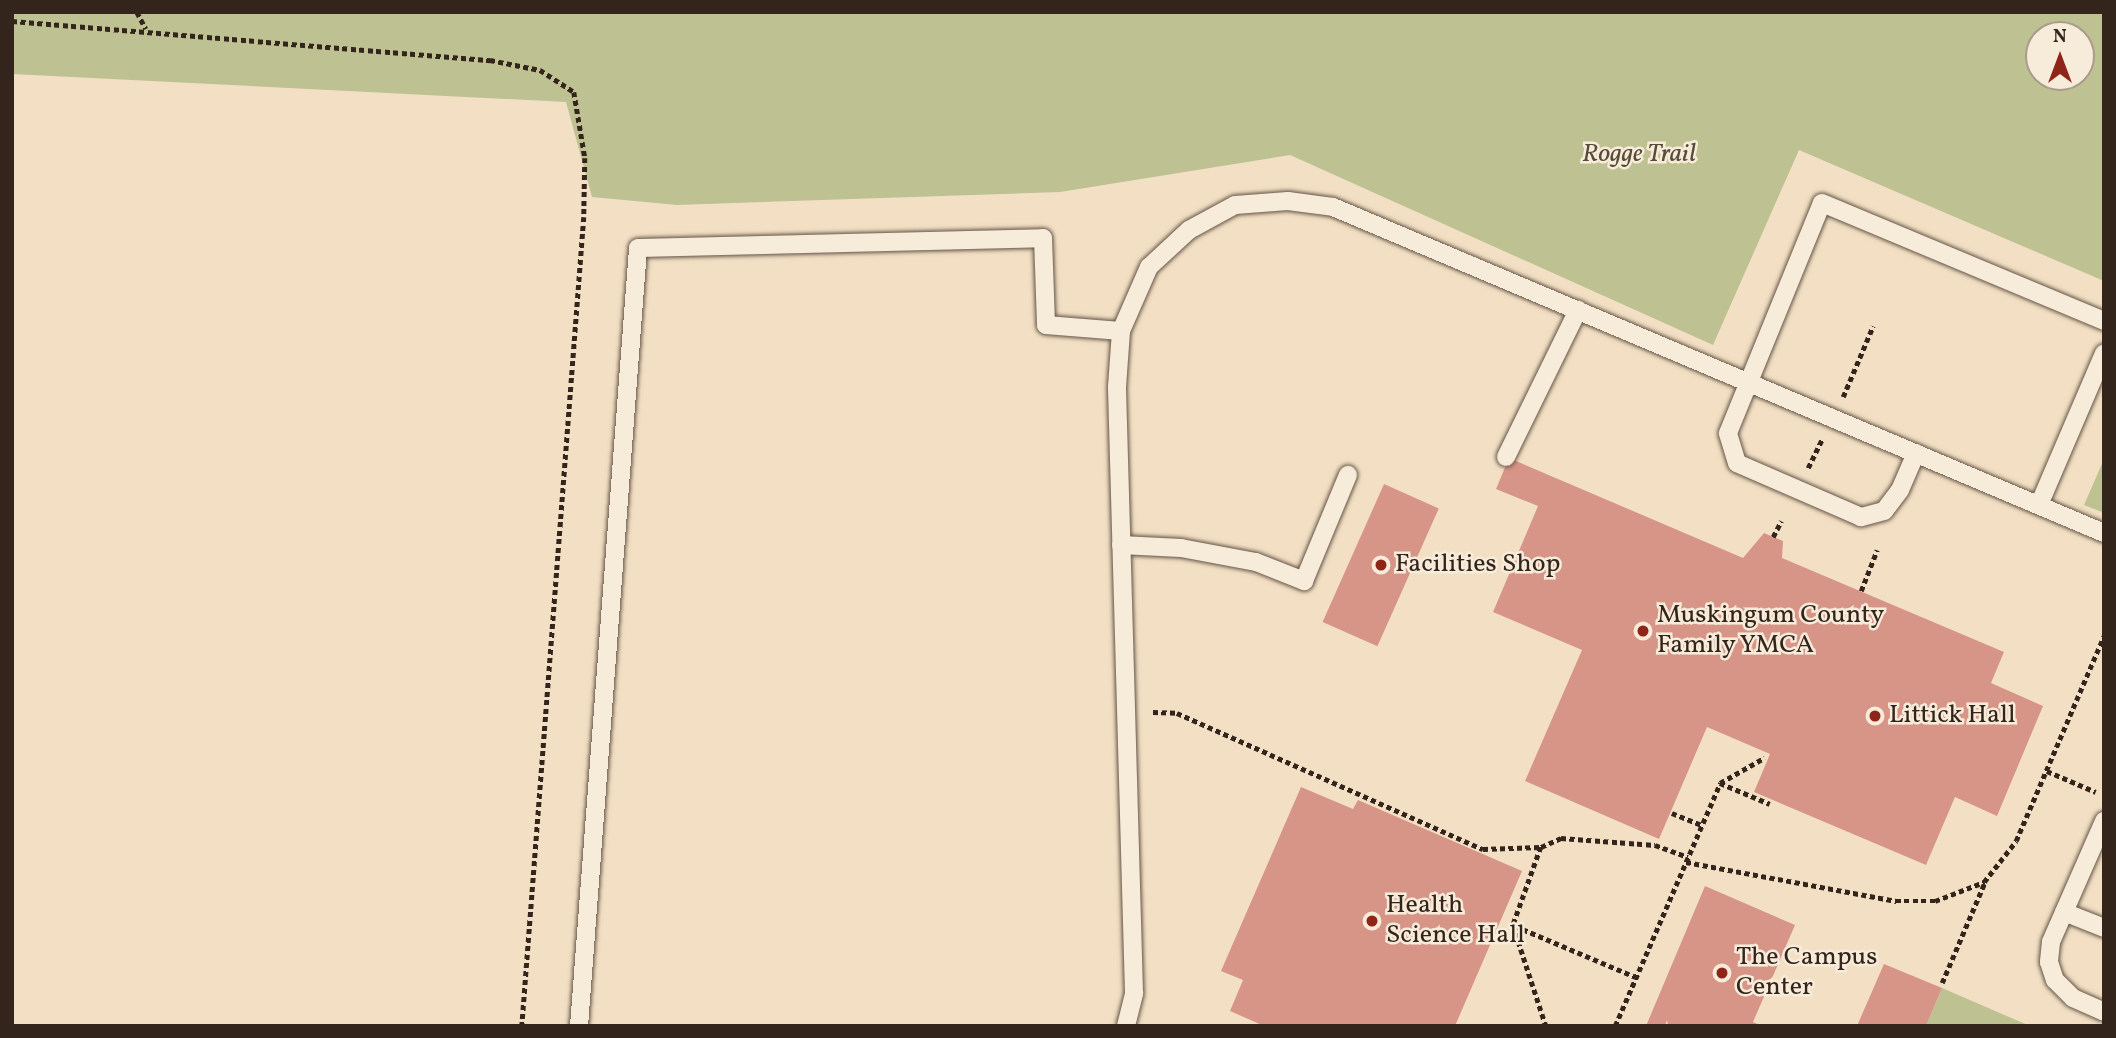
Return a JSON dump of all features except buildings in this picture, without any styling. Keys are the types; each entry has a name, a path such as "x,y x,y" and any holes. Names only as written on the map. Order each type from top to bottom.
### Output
{"lane":[{"path":"1126,1026 1134,993 1117,387 1121,331 1149,267 1189,230 1235,205 1288,201 1333,207 2104,533"},
{"path":"1916,453 1900,490 1884,511 1861,517 1737,463 1728,433 1822,203 2104,321"},
{"path":"579,1026 638,248 1043,238 1046,325 1121,331"},
{"path":"1506,457 1578,310"},
{"path":"2039,505 2104,352"},
{"path":"1121,545 1181,548 1256,562 1304,581 1348,475"},
{"path":"2104,821 2051,942 2049,962 2055,980 2073,998 2104,1012"},
{"path":"2064,912 2104,928"}],"path":[{"path":"137,12 146,29"},
{"path":"12,21 146,29 490,60 540,69 574,92 584,158 584,217 522,1026"},
{"path":"1842,401 1873,326"},
{"path":"1807,468 1822,439"},
{"path":"1773,537 1781,521"},
{"path":"1861,591 1877,550"},
{"path":"1942,983 1984,882 2016,841 2104,636"},
{"path":"1153,712 1177,713 1483,849 1541,847 1561,838 1655,845 1687,859 1896,901 1935,901 1984,882"},
{"path":"1615,1026 1720,782 1764,758"},
{"path":"2047,771 2096,792"},
{"path":"1720,782 1770,804"},
{"path":"1672,813 1701,825"},
{"path":"1541,847 1513,925 1546,1026"},
{"path":"1513,925 1636,977"}],"green space":[{"name":"Rogge Trail","path":"12,12 2104,12 2104,281 1799,150 1713,345 1290,155 1060,192 677,205 592,197 566,102 12,74"},
{"path":"2104,459 2104,513 2084,505"},
{"path":"1942,988 2030,1026 1926,1026"}],"place":[{"name":"Facilities Shop","path":"1381,565"},
{"name":"Muskingum County Family YMCA","path":"1643,631"},
{"name":"Littick Hall","path":"1875,716"},
{"name":"Health Science Hall","path":"1372,921"},
{"name":"The Campus Center","path":"1722,973"}]}
